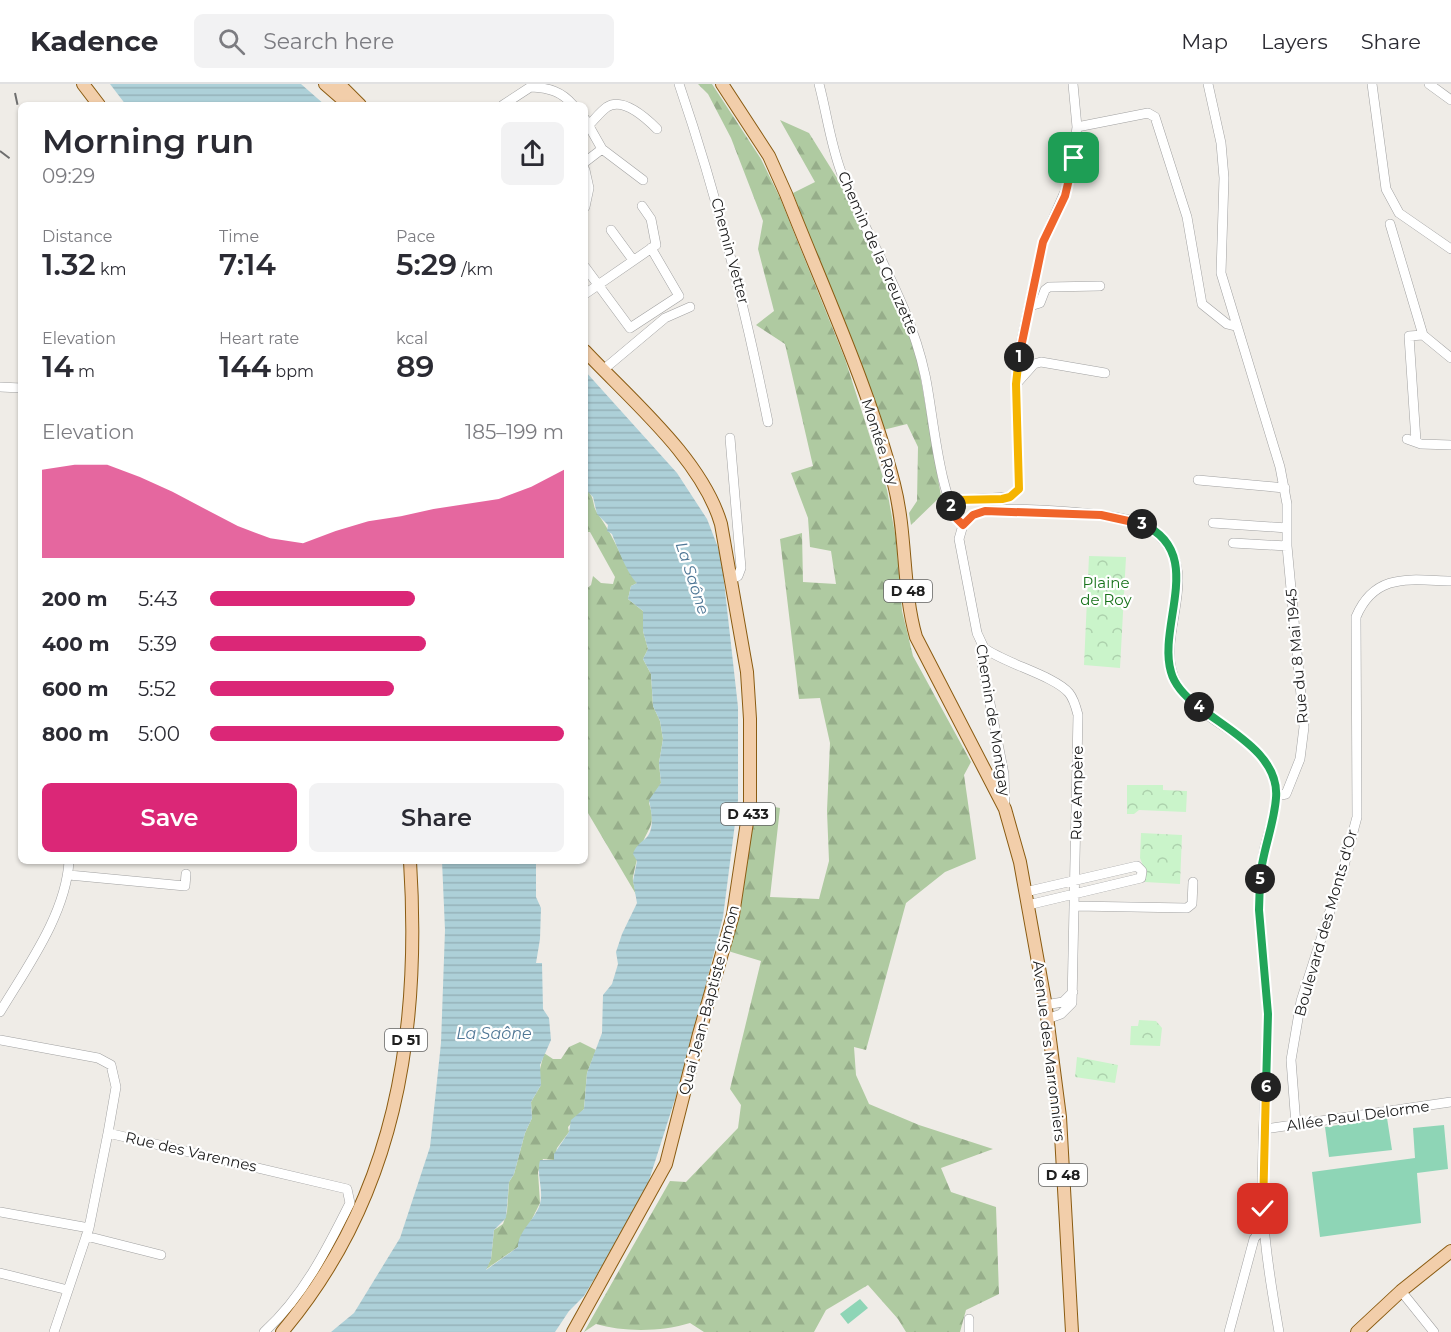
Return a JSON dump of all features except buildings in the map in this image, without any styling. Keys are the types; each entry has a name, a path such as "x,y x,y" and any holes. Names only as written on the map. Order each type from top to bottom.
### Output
{"main road":[{"path":"84,84 97,102"},
{"name":"Montée Roy","path":"722,84 769,156 883,441 905,540 909,613 916,637 1005,809"},
{"path":"334,86 347,102"},
{"path":"334,86 356,102"},
{"name":"Quai Jean-Baptiste Simon","path":"573,1332 666,1164 699,1034 733,915 750,802 750,720 747,672 721,524 708,488 686,459 588,354"},
{"name":"Avenue des Marronniers","path":"1005,809 1028,905 1045,1005 1060,1117 1072,1332"},
{"name":"D 51","path":"282,1332 307,1301 336,1257 366,1198 390,1128 402,1070 410,1002 413,932 410,864"},
{"path":"1357,1332 1401,1291 1451,1251"}],"street":[{"name":"Chemin Vetter","path":"679,84 727,237 745,308 768,422"},
{"path":"950,503 957,500 1010,497 1019,489 1016,384 1019,352 1043,242 1070,180 1077,127 1073,84"},
{"name":"Rue du 8 Mai 1945","path":"1208,84 1221,143 1224,178 1221,273 1284,488 1287,546 1304,727 1297,772 1286,795 1276,796"},
{"path":"1372,84 1386,189 1399,213 1451,249"},
{"path":"1430,84 1451,100"},
{"path":"508,102 533,85 553,89 570,102"},
{"name":"Chemin de la Creuzette","path":"822,86 842,176 889,272 915,333 950,503 956,518 963,525"},
{"path":"588,121 609,106 619,105 646,119 657,129"},
{"path":"1077,127 1148,113 1155,117 1180,189 1194,247 1202,304 1227,324 1235,326"},
{"path":"588,124 602,149 643,180"},
{"path":"588,160 602,149"},
{"path":"588,292 656,244 651,219 642,206"},
{"path":"1390,224 1423,335 1451,358"},
{"path":"611,230 633,260"},
{"path":"588,272 630,328 679,296 651,248"},
{"path":"1030,306 1040,303 1045,290 1049,287 1100,286"},
{"path":"603,370 665,318 690,307"},
{"path":"1423,335 1409,336 1411,440 1421,444 1451,446"},
{"path":"1016,384 1034,364 1041,362 1105,373"},
{"path":"0,387 18,388"},
{"path":"730,438 741,568 738,576 731,579"},
{"path":"1198,480 1284,488"},
{"path":"963,525 973,515 985,511 1053,511 1120,518 1150,527 1170,549 1175,562 1177,587 1169,652 1170,671 1186,696 1264,758 1273,773 1276,796 1264,851 1259,896 1268,1014 1264,1225 1279,1332"},
{"path":"1214,523 1287,528"},
{"name":"Chemin de Montgay","path":"963,525 959,539 977,633 984,648 982,663 1004,774 1005,809"},
{"path":"1233,543 1287,546"},
{"name":"Boulevard des Monts d'Or","path":"1296,1125 1291,1060 1301,1001 1341,878 1357,817 1356,617 1368,595 1386,584 1404,580 1451,581"},
{"name":"Rue Ampère","path":"984,648 1012,665 1059,684 1069,692 1075,703 1078,726 1072,992"},
{"path":"0,1012 48,929 62,899 69,875 69,864"},
{"path":"1025,892 1137,866 1142,872 1141,878 1028,905"},
{"path":"69,875 185,886 186,874"},
{"path":"1075,906 1187,908 1192,904 1193,882"},
{"path":"1043,992 1058,998 1072,992"},
{"path":"1045,1005 1063,1002 1072,992"},
{"path":"1047,1019 1068,1008 1072,992"},
{"name":"Rue des Varennes","path":"0,1040 98,1058 111,1065 116,1087 108,1133 347,1189 350,1203 323,1256 288,1309 264,1332"},
{"name":"Allée Paul Delorme","path":"1265,1129 1451,1102"},
{"path":"54,1332 87,1232 108,1133"},
{"path":"0,1212 87,1232 161,1255"},
{"path":"1229,1332 1254,1239 1264,1225"},
{"path":"0,1273 68,1290"},
{"path":"1401,1291 1434,1332"},
{"path":"969,1319 969,1332"}],"green space":[{"path":"698,84 712,84 761,159 780,198 845,359 887,490 896,539 902,611 913,656 971,762 964,775 976,859 945,872 906,903 866,1050 854,1047 856,1075 869,1104 919,1125 993,1149 941,1168 951,1192 996,1207 999,1294 966,1310 960,1332 906,1332 898,1319 868,1285 826,1310 814,1332 704,1332 690,1323 643,1330 596,1324 584,1332 670,1181 686,1182 738,1128 741,1105 730,1089 761,961 728,951 740,914 755,803 780,808 770,897 819,899 829,861 827,811 830,743 820,698 799,699 780,539 802,533 803,582 836,584 831,551 810,547 808,518 791,473 813,466 785,344 756,325 774,311 758,249 763,221 731,138 708,94"},
{"path":"780,120 809,133 837,178 900,305 915,345 941,496 911,525 909,513 917,501 918,447 907,424 883,430 793,193 815,182"},
{"path":"588,492 596,511 637,583 631,586 628,599 643,611 643,631 648,649 643,659 651,674 653,706 660,721 663,739 659,763 661,783 649,803 652,821 633,877 637,896 588,813 588,588 593,576 601,583 613,584 615,577 588,532"},
{"name":"Plaine de Roy","path":"1089,556 1126,557 1120,668 1084,665"},
{"path":"1127,785 1163,785 1163,790 1187,791 1186,812 1139,810 1134,814 1127,814"},
{"path":"1141,833 1182,835 1180,884 1145,882 1145,871 1140,858"},
{"path":"1139,1020 1156,1021 1162,1028 1160,1046 1130,1045 1131,1026 1138,1026"},
{"path":"580,1042 596,1050 587,1073 584,1109 568,1127 569,1132 557,1148 554,1160 543,1159 538,1172 540,1203 518,1247 485,1270 491,1259 494,1230 503,1224 507,1212 509,1182 514,1174 525,1133 532,1118 531,1102 541,1085 539,1073 544,1053 553,1059 561,1059 569,1047"},
{"path":"1077,1057 1118,1065 1115,1083 1075,1077"},
{"path":"1387,1118 1392,1150 1329,1157 1325,1127"},
{"path":"1444,1125 1448,1169 1417,1173 1421,1223 1320,1237 1312,1172 1415,1158 1413,1128"},
{"path":"860,1299 868,1308 848,1324 840,1314"}],"water":[{"path":"110,84 301,84 322,102 124,102"},
{"name":"La Saône","path":"588,374 677,473 707,519 721,555 738,707 738,800 723,917 684,1071 644,1196 584,1296 569,1311 555,1332 331,1332 354,1313 400,1238 430,1147 441,1043 445,930 442,864 536,864 536,897 541,908 540,939 536,963 542,963 543,1009 549,1018 551,1040 540,1065 541,1085 531,1102 532,1118 525,1133 514,1174 509,1182 506,1218 494,1230 491,1259 486,1270 518,1247 521,1236 540,1204 540,1160 554,1160 554,1154 569,1132 571,1120 584,1109 587,1073 602,1033 603,995 612,984 618,964 616,952 637,903 633,881 637,861 633,854 651,830 649,800 661,783 659,763 663,739 660,721 653,706 651,674 643,659 648,649 643,631 643,611 628,599 631,586 637,583 627,568 612,534 607,531 608,525 597,514 593,497 588,492"}],"railway":[{"path":"15,93 18,107"},
{"path":"0,151 18,165"}],"route":[{"path":"1074,158 1065,196 1043,242 1019,352 1016,384 1019,489 1010,497 1002,499 957,500 950,503 956,518 963,525 973,515 985,511 1053,511 1120,518 1150,527 1170,549 1175,562 1177,587 1169,652 1170,671 1186,696 1264,758 1273,773 1276,796 1264,851 1259,896 1260,934 1268,1014 1263,1209"}]}
